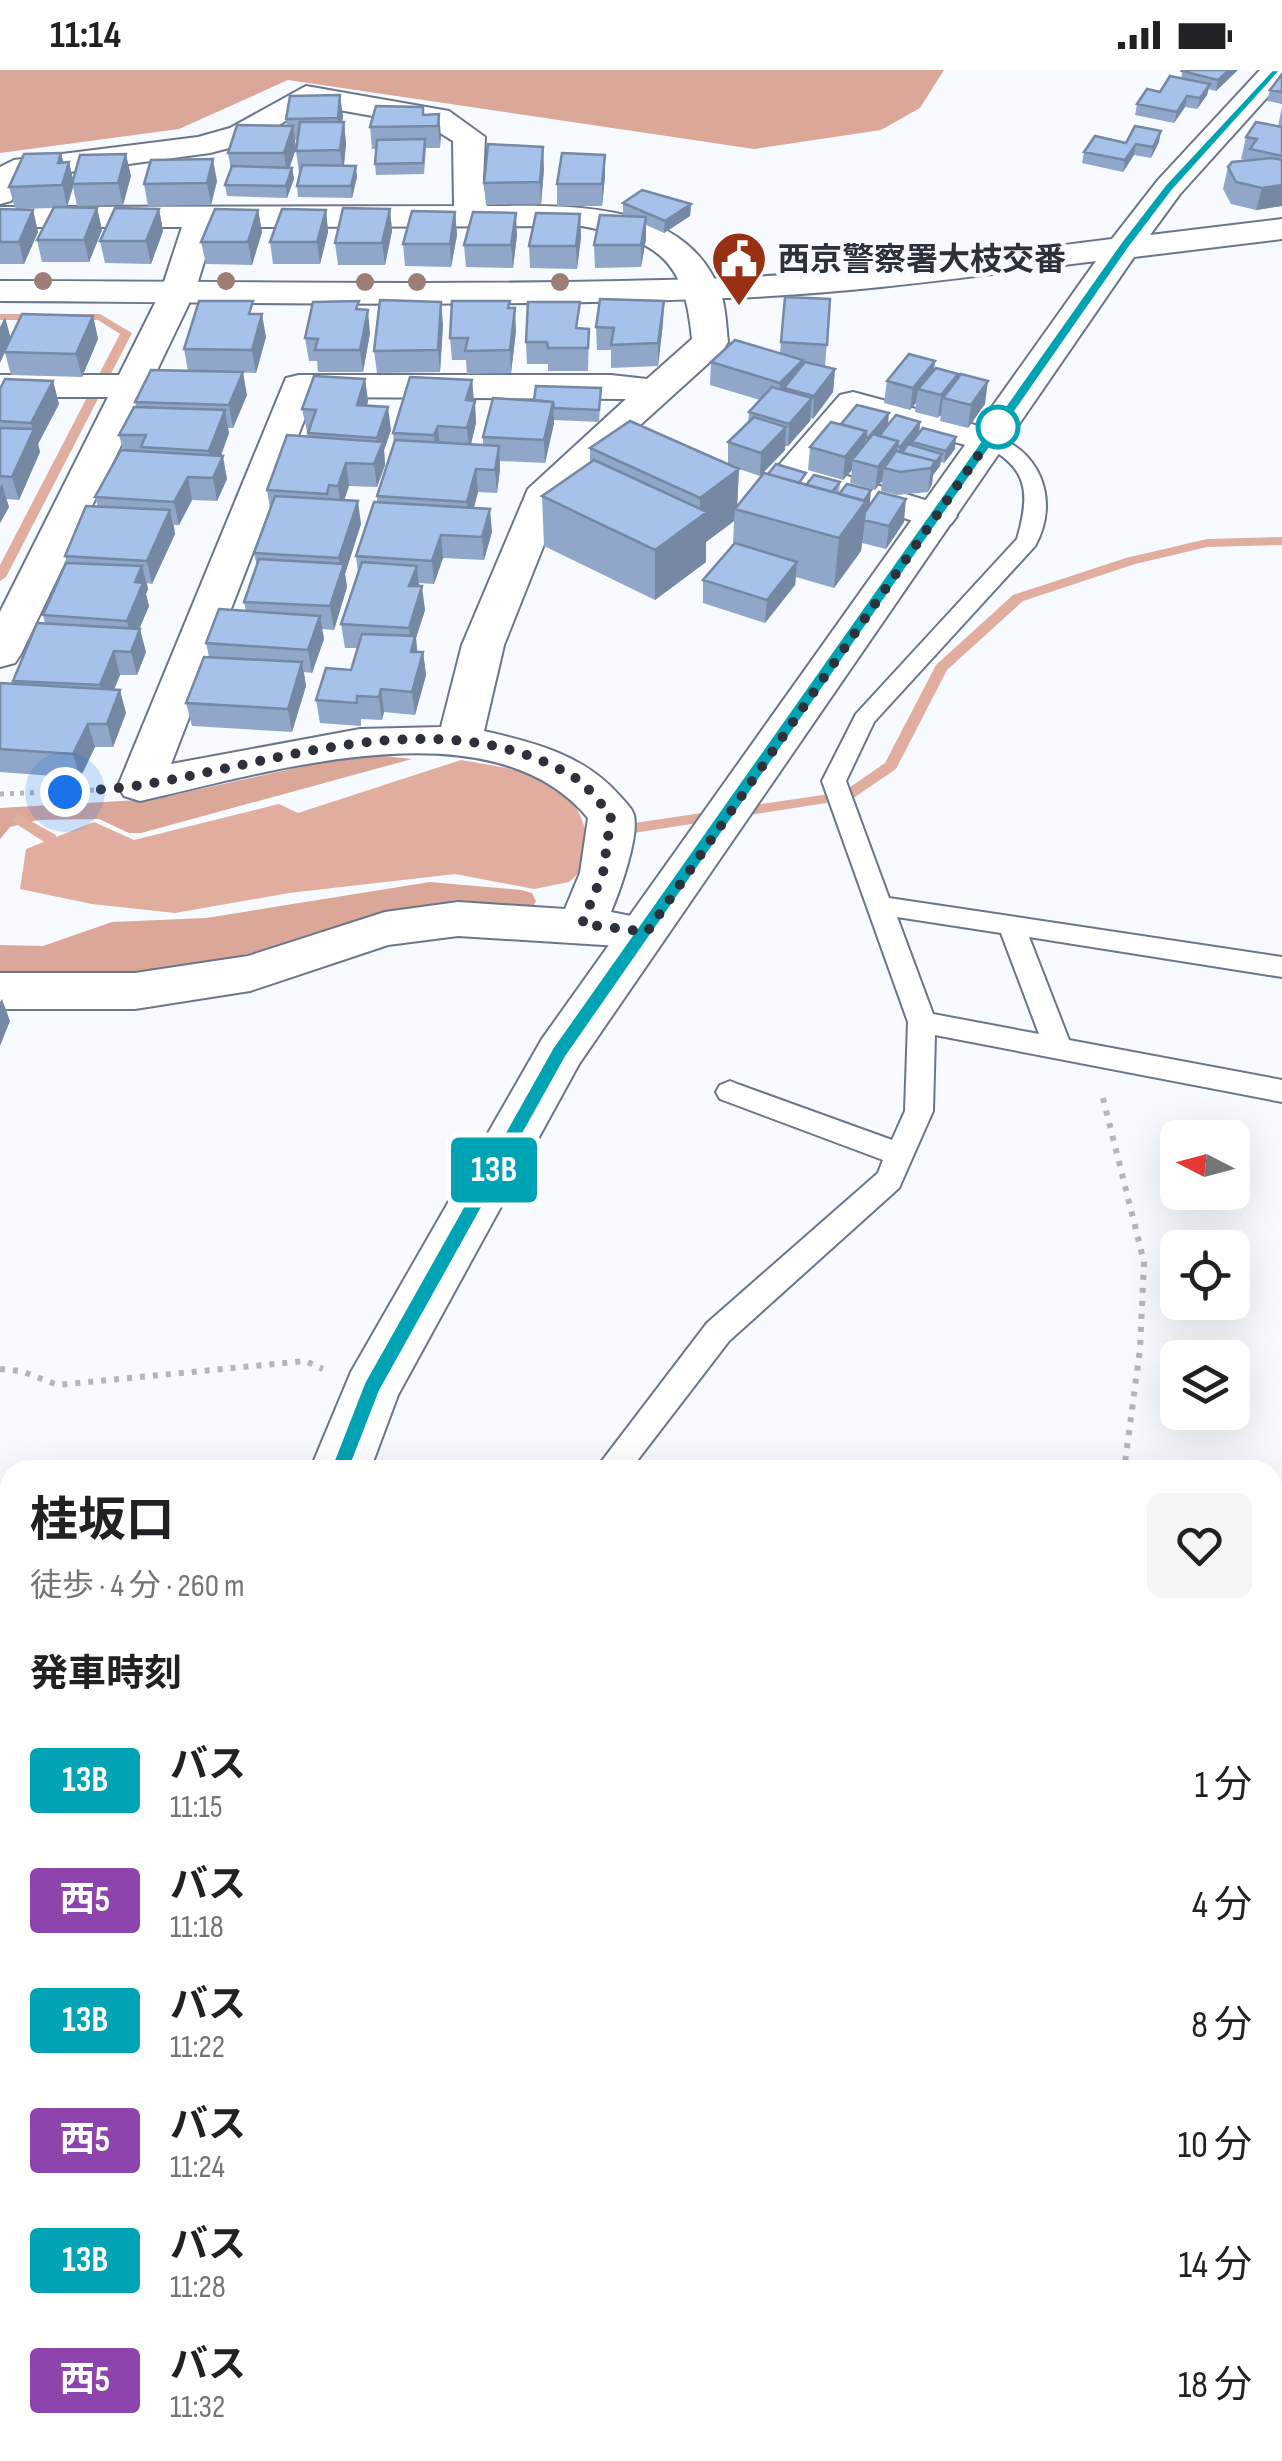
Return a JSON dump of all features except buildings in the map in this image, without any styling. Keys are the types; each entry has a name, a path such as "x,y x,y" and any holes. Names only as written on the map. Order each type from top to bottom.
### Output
{"street":[{"path":"344,1460 371,1389 560,1052 1125,245 1169,187 1276,70"},
{"path":"0,194 14,170 199,146 241,136 306,95 438,118 470,136 467,181 472,216"},
{"path":"0,654 106,386 178,291 202,216"},
{"path":"0,218 582,216 626,224 674,247 702,289 710,342 547,489 483,645 459,742"},
{"path":"0,291 702,289 907,274 1282,229"},
{"path":"0,386 106,386"},
{"path":"140,786 299,386 610,386 656,391"},
{"path":"937,516 794,472 853,403 988,440"},
{"path":"140,786 337,745 390,740 459,742 508,749 578,779 611,816 603,873 582,924"},
{"path":"0,991 135,991 231,976 385,929 458,919 582,924 647,932"}],"lane":[{"path":"620,1460 718,1332 888,1180 919,1111 922,1022 834,781 864,719 1026,540 1035,518 1035,484 1012,450 988,440"},
{"path":"879,905 1282,967"},
{"path":"1010,925 1058,1048"},
{"path":"922,1022 1282,1090"},
{"path":"730,1092 900,1154"}],"path":[{"path":"0,794 28,796 140,786"},
{"path":"1096,1056 1103,1103 1144,1262 1140,1349 1125,1460"},
{"path":"0,1368 21,1371 58,1385 306,1361 371,1389"}],"shaded area":[{"path":"0,70 944,70 920,108 881,130 754,149 288,80 179,129 0,153"},
{"path":"346,757 412,759 141,833 129,833 99,819 38,820 10,827 0,839 0,808 155,799"},
{"path":"461,760 512,769 551,783 578,811 591,862 569,882 534,889 455,874 289,893 175,913 92,904 20,889 26,849 94,822 134,840 279,804 298,813"},
{"path":"430,882 521,890 532,893 536,901 534,905 517,907 397,911 255,952 177,969 89,977 0,978 0,945 43,946 112,922 206,918"}],"waterway":[{"path":"0,317 45,317"},
{"path":"0,577 126,333 100,317 71,317"},
{"path":"614,831 847,796 891,766 941,668 1018,598 1131,561 1207,543 1282,541"},
{"path":"18,819 51,839"}],"bus line":[{"name":"13B","path":"344,1460 371,1389 560,1052 1125,245 1169,187 1276,70"}],"place":[{"name":"西京警察署大枝交番","path":"739,308"}],"route":[{"path":"65,792 140,786 337,745 390,740 459,742 508,749 578,779 611,816 603,873 582,924 647,932 998,427"}]}
